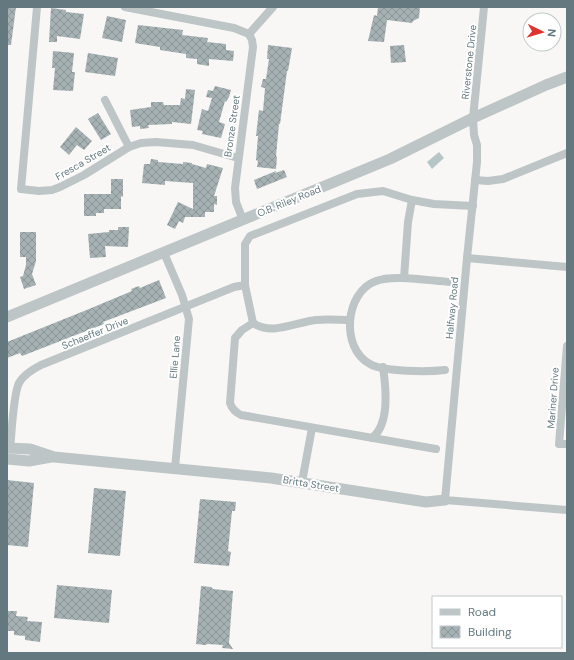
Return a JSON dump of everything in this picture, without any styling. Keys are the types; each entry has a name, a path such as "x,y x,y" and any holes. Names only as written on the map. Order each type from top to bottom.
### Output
{"street":[{"name":"Fresca Street","path":"37,7 21,189 52,190 60,187 84,175 129,147 141,143 180,143 193,145 238,158"},
{"path":"125,7 147,9 234,28 248,34 273,7"},
{"name":"Riverstone Drive","path":"473,118 484,7"},
{"name":"Bronze Street","path":"243,220 236,202 235,188 253,47 252,40 248,34"},
{"name":"O.B. Riley Road","path":"7,316 164,253 390,159 473,118 567,77"},
{"path":"105,100 129,147"},
{"name":"Halfway Road","path":"445,500 466,258 475,180 477,145 474,135 473,118"},
{"path":"475,180 488,181 503,178 567,153"},
{"path":"253,324 245,285 245,244 250,236 357,194 383,191 412,200 434,204 473,206"},
{"path":"404,278 408,222 412,200"},
{"name":"Ellie Lane","path":"164,253 189,319 175,468"},
{"path":"466,258 567,267"},
{"path":"444,370 394,370 370,364 358,352 352,338 350,320 352,308 357,297 365,287 375,281 386,278 404,278 451,282"},
{"name":"Schaeffer Drive","path":"8,452 16,394 19,383 26,374 41,365 234,287 245,285"},
{"path":"253,324 263,329 285,327 316,320 350,320"},
{"path":"253,324 242,330 235,338 230,403 232,408 241,415 436,449"},
{"name":"Mariner Drive","path":"567,346 559,444 567,444"},
{"path":"372,438 377,434 383,420 385,407 385,384 383,367"},
{"path":"302,482 312,428"},
{"name":"Britta Street","path":"8,452 30,449 54,457 241,474 302,482 426,502 445,500 567,510"}],"shaded area":[{"path":"439,152 444,158 432,169 427,162"}],"building":[{"path":"7,7 16,7 11,45 7,45"},
{"path":"378,7 420,7 419,18 412,23 387,20 384,42 368,41 374,15 377,16"},
{"path":"51,8 66,10 66,12 84,14 80,39 57,36 57,42 49,42"},
{"path":"107,16 126,20 122,42 102,38"},
{"path":"138,25 183,30 182,35 208,38 207,42 226,44 226,50 234,51 233,61 209,59 209,66 197,64 197,59 186,58 186,54 160,50 160,47 135,43"},
{"path":"268,45 292,48 279,124 276,169 257,167 258,161 256,160 258,136 256,136 259,110 263,111 265,88 261,87 263,79 266,79 269,59 267,59"},
{"path":"404,45 406,62 391,63 390,46"},
{"path":"53,51 74,53 72,72 75,72 73,91 53,90 55,68 52,68"},
{"path":"88,53 118,58 115,76 85,72"},
{"path":"215,86 231,90 229,97 226,102 225,101 219,122 225,124 221,138 202,134 203,131 197,130 202,109 208,111 212,98 206,97 208,90 213,91"},
{"path":"186,89 195,90 191,124 172,122 172,124 148,125 149,128 140,129 140,126 132,127 130,110 151,107 151,102 163,102 164,105 180,105 181,98 185,99"},
{"path":"98,113 111,134 101,140 88,119"},
{"path":"76,127 92,141 84,150 77,145 69,155 60,147"},
{"path":"151,159 158,160 158,162 183,164 183,162 192,163 206,168 207,164 223,168 214,196 217,196 217,205 214,204 214,212 205,212 205,217 185,217 183,223 179,221 175,229 167,225 178,202 193,209 193,183 165,181 165,185 142,183 144,164 150,164"},
{"path":"284,170 287,177 257,189 254,180 276,171 275,173"},
{"path":"111,179 123,179 121,209 104,209 104,213 96,213 96,216 84,216 84,194 111,194"},
{"path":"118,227 129,227 128,247 105,246 106,257 90,258 88,234 118,230"},
{"path":"20,232 36,232 36,261 32,274 36,285 24,289 20,277 23,276 26,265 26,257 20,257"},
{"path":"159,280 166,298 103,322 104,324 22,356 20,353 7,358 7,342 132,291 131,289 139,286 140,288"},
{"path":"7,480 34,483 28,547 7,545"},
{"path":"94,488 126,491 120,556 88,553"},
{"path":"200,499 236,502 235,511 232,511 228,551 231,552 229,566 194,563"},
{"path":"57,585 112,590 109,623 54,618"},
{"path":"201,586 233,591 229,643 233,649 222,648 223,645 196,644"},
{"path":"7,611 17,611 16,616 28,617 27,621 42,622 40,642 25,640 25,636 14,635 14,631 7,631"}]}
